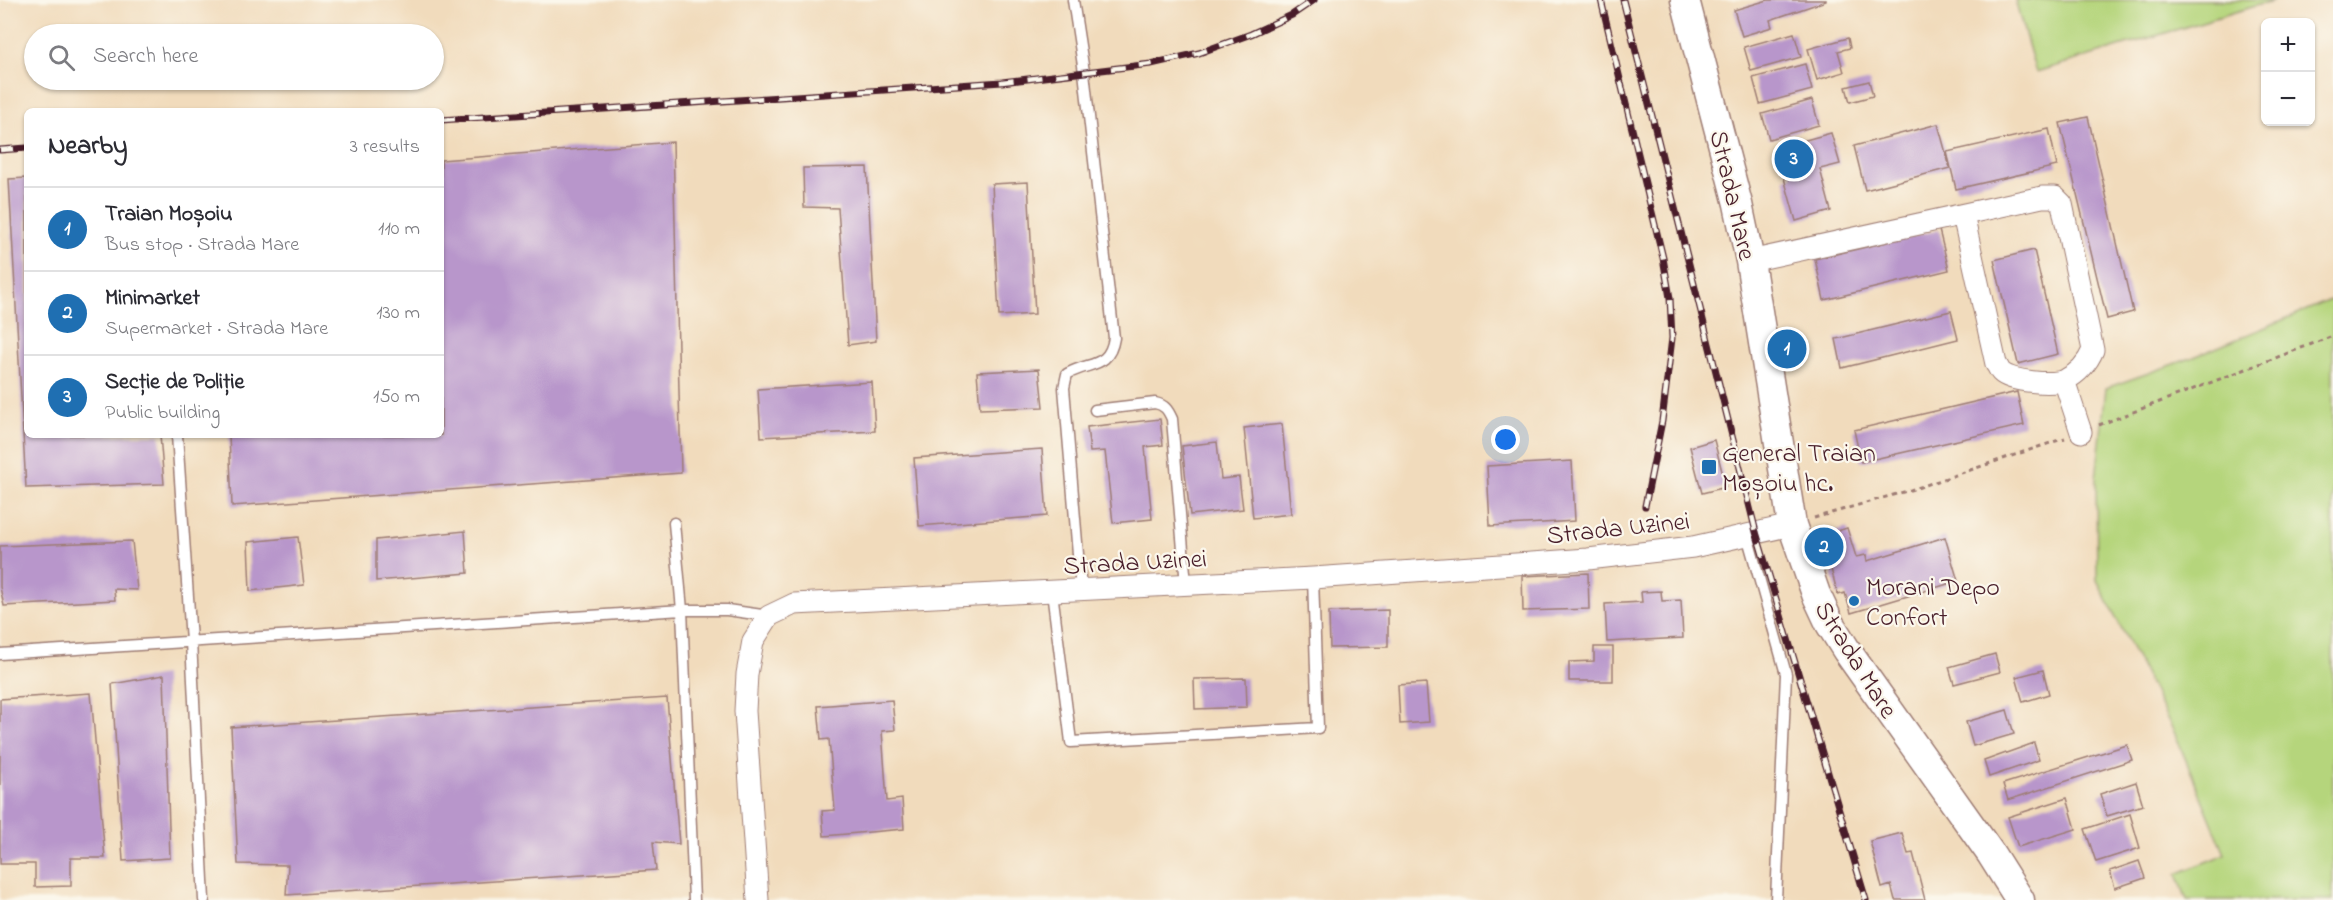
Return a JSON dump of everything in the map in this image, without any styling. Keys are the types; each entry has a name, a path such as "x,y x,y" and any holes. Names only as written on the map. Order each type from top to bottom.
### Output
{"main road":[{"name":"Strada Mare","path":"1685,0 1723,141 1750,261 1792,525 1816,594 1830,624 1847,651 1991,854 2020,900"}],"street":[{"path":"1750,261 2042,197 2055,197 2062,204 2093,350 2088,362 2064,380 2034,382 2011,379 2001,372 1996,364 1963,215"},
{"path":"2064,380 2081,432"},
{"name":"Strada Uzinei","path":"769,616 794,604 1313,578 1588,559 1693,547 1792,525"},
{"path":"758,900 745,711 747,674 753,641 769,616"}],"lane":[{"path":"1073,0 1084,72 1114,338 1112,351 1102,361 1067,374 1064,388 1081,590"},
{"path":"1095,410 1155,403 1163,404 1167,409 1172,419 1186,585"},
{"path":"177,438 191,641 204,900"},
{"path":"674,523 682,610 694,900"},
{"path":"1747,535 1786,674 1776,900"},
{"path":"1052,592 1071,742 1318,728 1313,578"},
{"path":"0,654 682,610 727,610 769,616"}],"green space":[{"path":"2015,0 2275,0 2036,72"},
{"path":"2333,299 2333,900 2187,900 2177,874 2225,854 2175,734 2097,580 2096,479 2106,388 2194,357"}],"building":[{"path":"1768,0 1826,1 1770,20 1772,27 1742,36 1734,10"},
{"path":"1794,33 1801,57 1751,71 1744,47"},
{"path":"1848,38 1850,48 1838,51 1844,72 1817,80 1808,49"},
{"path":"1805,64 1812,90 1760,104 1753,78"},
{"path":"1869,81 1873,96 1850,102 1846,87"},
{"path":"1812,100 1819,125 1769,139 1762,114"},
{"path":"2088,117 2133,312 2107,319 2060,123"},
{"path":"1938,124 1950,168 1865,190 1854,146"},
{"path":"2049,129 2057,166 1956,189 1947,152"},
{"path":"1831,133 1840,164 1820,169 1831,211 1796,221 1784,178 1792,176 1784,146"},
{"path":"673,142 681,473 232,506 229,438 444,438 444,160"},
{"path":"867,167 876,341 848,345 838,208 804,207 803,168"},
{"path":"24,178 24,438 160,438 164,484 26,488 9,179"},
{"path":"1028,182 1035,314 999,316 992,184"},
{"path":"1939,230 1949,270 1824,300 1815,259"},
{"path":"2034,250 2058,354 2018,364 1994,260"},
{"path":"1951,311 1958,339 1842,368 1836,339"},
{"path":"1039,369 1043,407 980,409 977,372"},
{"path":"872,382 875,431 761,437 758,389"},
{"path":"2017,392 2024,425 1861,462 1854,430"},
{"path":"1160,419 1163,445 1145,447 1152,519 1113,523 1105,451 1090,452 1087,427"},
{"path":"1282,424 1291,514 1253,518 1244,428"},
{"path":"1714,440 1726,487 1702,493 1690,447"},
{"path":"1217,442 1221,479 1239,477 1243,509 1190,515 1182,446"},
{"path":"1042,449 1047,516 919,526 914,458"},
{"path":"1572,461 1575,521 1490,526 1487,466"},
{"path":"1847,528 1856,557 1866,555 1867,561 1945,537 1958,581 1851,613 1845,593 1838,595 1831,569 1824,571 1813,539"},
{"path":"465,531 468,573 376,581 376,540"},
{"path":"298,537 304,585 250,591 248,542"},
{"path":"132,541 137,590 114,589 115,600 4,606 0,587 0,546"},
{"path":"1588,573 1589,609 1523,611 1522,576"},
{"path":"1661,591 1662,601 1681,600 1683,638 1607,642 1605,604 1642,602 1641,592"},
{"path":"1388,610 1388,647 1330,648 1329,612"},
{"path":"1594,647 1613,647 1613,681 1569,681 1569,662 1594,661"},
{"path":"1995,654 2000,672 1954,684 1949,667"},
{"path":"2043,670 2049,694 2023,702 2016,677"},
{"path":"164,675 170,858 123,861 112,684"},
{"path":"1246,678 1247,707 1195,709 1194,679"},
{"path":"1426,683 1429,722 1400,724 1398,685"},
{"path":"91,693 105,858 71,858 71,886 35,887 35,864 0,864 0,699"},
{"path":"667,698 679,844 653,842 656,870 286,895 288,865 238,864 231,727"},
{"path":"892,700 895,730 882,731 887,801 902,799 904,829 824,836 822,811 835,810 829,739 821,740 818,706"},
{"path":"2007,710 2014,734 1973,746 1966,722"},
{"path":"2034,743 2039,760 1989,777 1984,761"},
{"path":"2127,745 2132,760 2008,800 2003,784"},
{"path":"2136,782 2143,805 2107,816 2100,794"},
{"path":"2067,798 2076,829 2018,847 2008,817"},
{"path":"2130,814 2140,848 2096,862 2085,829"},
{"path":"1902,833 1908,854 1913,853 1925,900 1895,900 1891,885 1882,888 1870,841"},
{"path":"2139,861 2145,878 2115,888 2110,871"}],"railway":[{"path":"444,120 1002,82 1151,64 1199,53 1251,34 1292,15 1314,0"},
{"path":"1601,0 1663,258 1670,298 1672,338 1662,421 1645,506"},
{"path":"1623,0 1756,532 1866,900"},
{"path":"0,150 24,148"}],"place":[{"name":"Secție de Poliție","path":"1794,159"},
{"name":"Traian Moșoiu","path":"1787,349"},
{"name":"General Traian Moșoiu hc.","path":"1709,467"},
{"name":"Minimarket","path":"1824,547"},
{"name":"Morani Depo Confort","path":"1854,601"}]}
